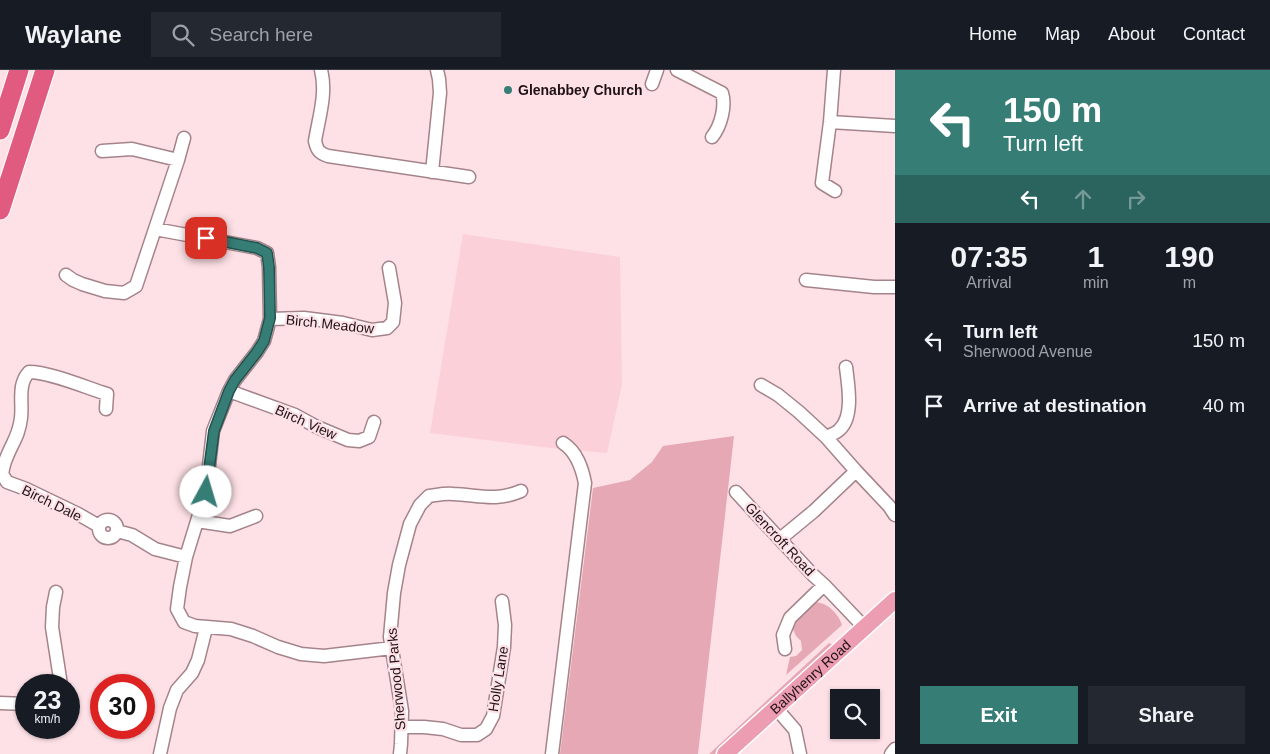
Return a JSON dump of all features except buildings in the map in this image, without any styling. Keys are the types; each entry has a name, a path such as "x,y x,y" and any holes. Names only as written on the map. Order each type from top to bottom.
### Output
{"highway":[{"path":"0,130 19,70"},
{"path":"0,210 45,70"}],"main road":[{"name":"Ballyhenry Road","path":"725,754 895,600"}],"street":[{"path":"321,70 324,92 315,140 316,148 320,153 328,156 469,177"},
{"path":"432,172 440,94 437,70"},
{"path":"652,84 657,70"},
{"path":"677,70 722,93 724,100 719,129 712,137"},
{"path":"834,70 822,184 835,191"},
{"path":"830,122 895,126"},
{"path":"66,275 82,284 105,291 124,293 136,286 184,138"},
{"path":"102,151 132,149 178,160"},
{"path":"155,229 257,248 267,253 269,267 270,318 264,341 235,380 214,431 206,492 186,557 180,587 178,609 184,622 206,628 231,629 301,654 324,656 392,648"},
{"name":"Birch Meadow","path":"270,318 304,318 372,330 387,328 393,322 395,303 389,268"},
{"path":"806,280 874,287 895,287"},
{"path":"826,437 840,430 847,420 846,367"},
{"name":"Birch Dale","path":"106,409 107,394 58,378 29,372 24,378 21,391 21,417 18,435 5,460 2,474 7,482 26,489 99,526 100,534 104,537 108,538 115,535 117,531 132,535 155,549 186,557"},
{"path":"761,385 778,394 826,437 895,515"},
{"name":"Birch View","path":"229,391 295,416 317,428 348,440 359,441 369,437 374,422"},
{"path":"552,754 585,483 582,467 570,447 563,443"},
{"path":"780,539 856,472"},
{"name":"Sherwood Parks","path":"400,754 402,711 390,637 399,564 410,524 420,505 429,496 451,494 491,498 509,496 521,491"},
{"name":"Glencroft Road","path":"736,492 812,575 865,628"},
{"path":"197,521 230,526 256,516"},
{"name":"Glencroft Road","path":"784,649 783,635 790,618 824,585"},
{"path":"56,592 52,627 59,674"},
{"name":"Holly Lane","path":"401,727 424,726 443,729 461,735 477,735 486,729 493,716 504,647 505,624 502,601"},
{"path":"160,754 170,708 177,690 192,673 198,660 206,628"},
{"path":"0,703 15,704"},
{"path":"776,708 795,730 800,754"},
{"path":"891,754 895,748"}],"shaded area":[{"path":"463,234 620,257 622,385 607,453 430,433"},
{"path":"734,436 698,754 560,754 593,488 630,480 652,462 663,446"},
{"path":"815,602 824,604 832,609 842,625 786,675 790,657 796,656 802,650 801,641 796,636 791,625"},
{"path":"829,643 834,646 715,754 709,754"}],"place":[{"name":"Glenabbey Church","path":"508,90"}],"route":[{"path":"206,238 257,248 267,253 270,318 264,341 235,380 214,431 206,492"}]}
